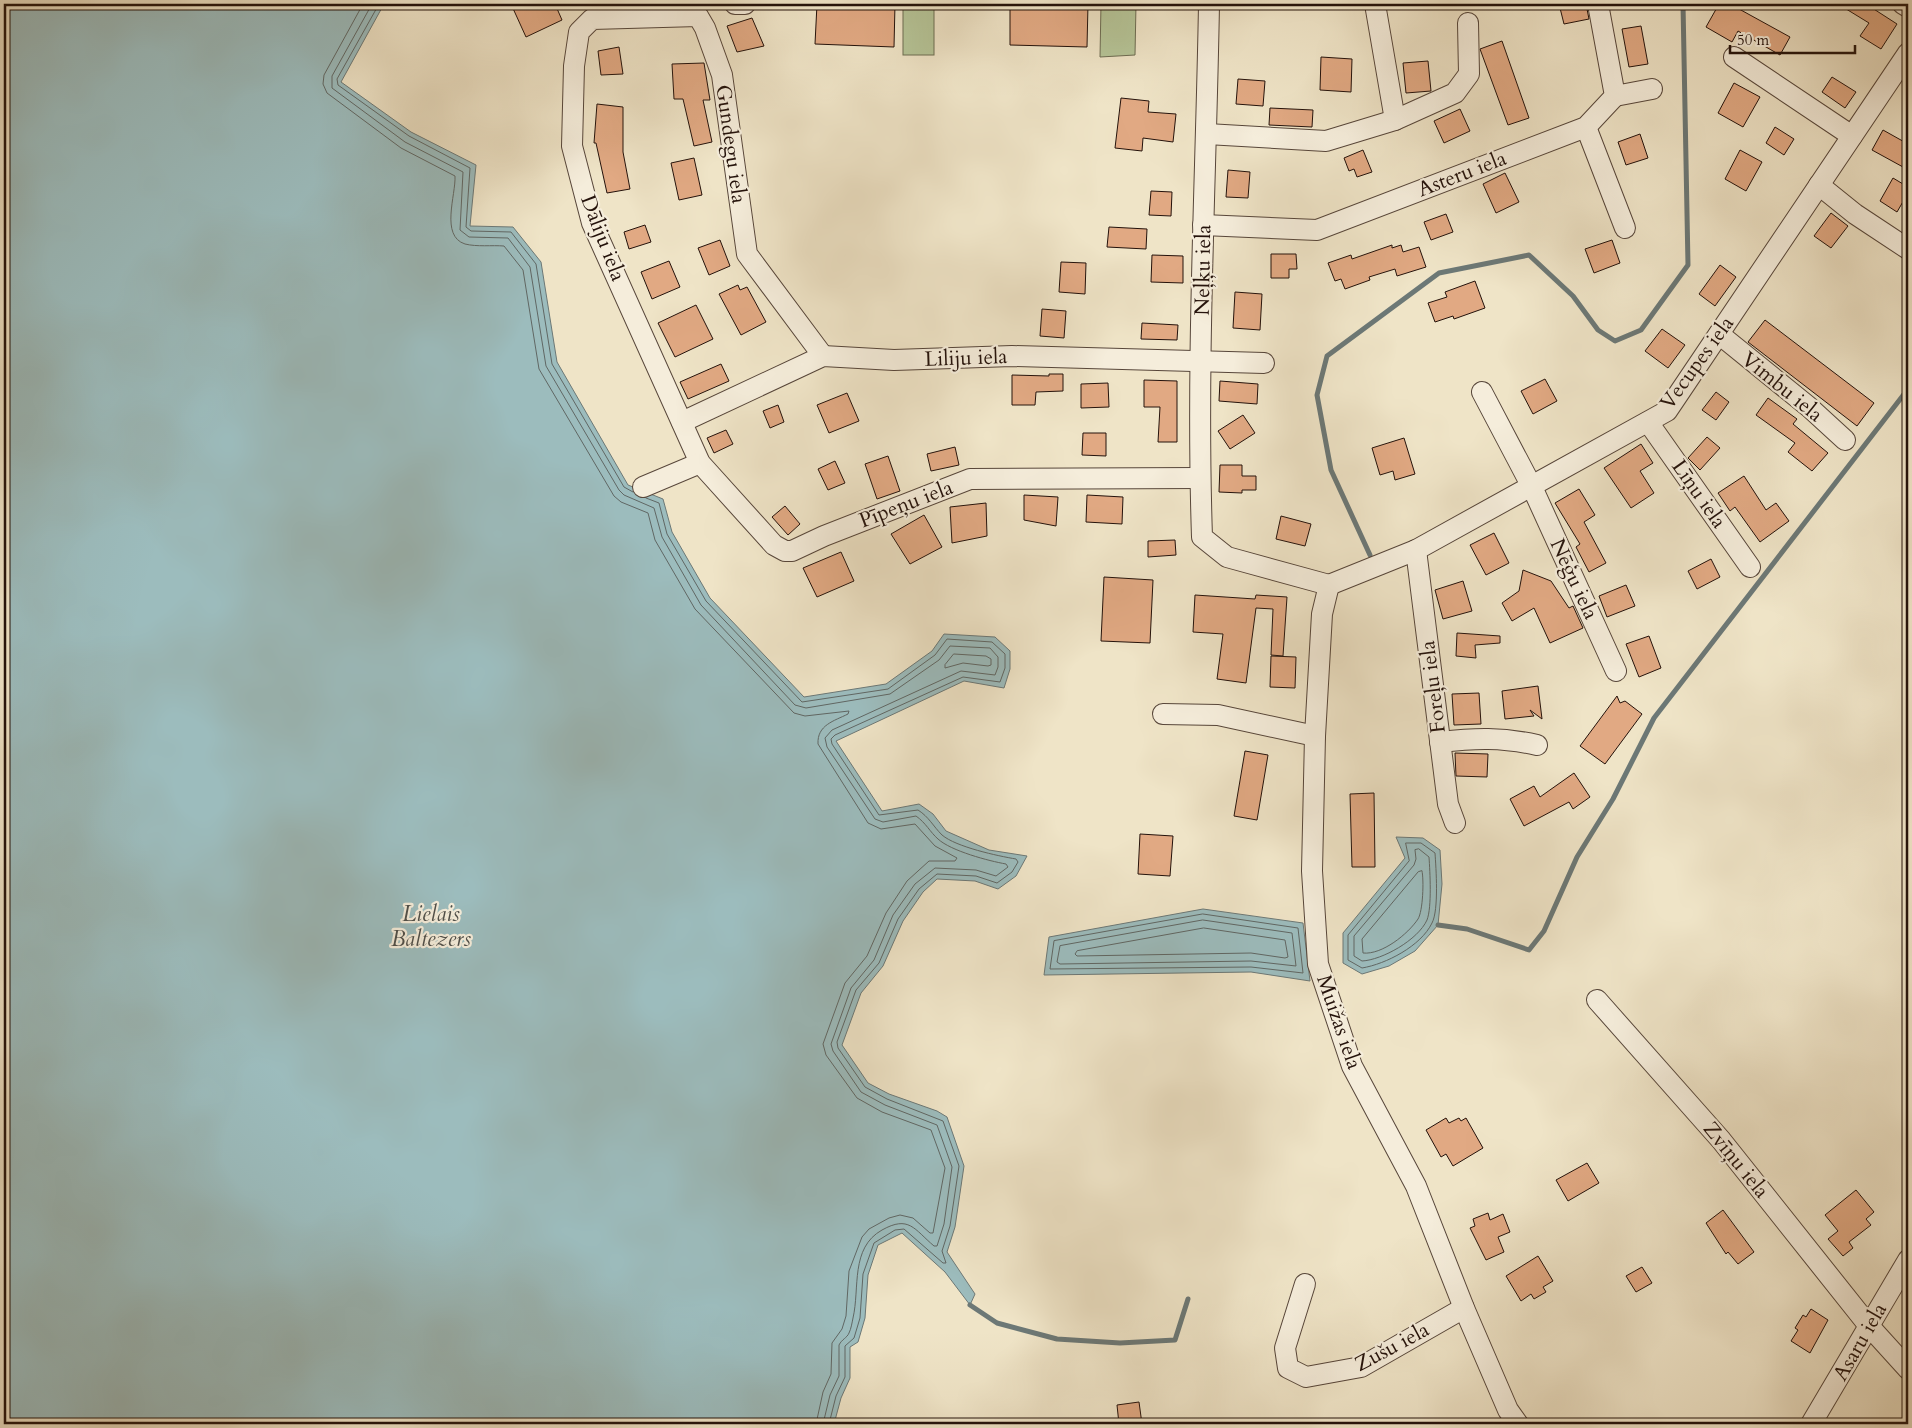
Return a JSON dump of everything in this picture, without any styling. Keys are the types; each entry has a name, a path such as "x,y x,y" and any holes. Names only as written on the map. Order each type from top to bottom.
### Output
{"street":[{"path":"735,4 745,4"},
{"name":"Neļķu iela","path":"1209,4 1207,134 1203,225 1200,478 1202,537 1227,557 1329,584"},
{"path":"1375,4 1395,120"},
{"path":"1598,4 1615,96 1652,89"},
{"path":"1903,4 1908,7"},
{"name":"Gundegu iela","path":"592,19 698,10 722,75 747,254 823,356"},
{"name":"Dāliju iela","path":"592,19 579,32 574,66 572,146 592,223 682,422"},
{"path":"1207,134 1326,141 1395,120 1455,93 1469,74 1468,23"},
{"name":"Vecupes iela","path":"1329,584 1416,550 1667,410 1908,52"},
{"path":"1734,57 1852,136"},
{"name":"Asteru iela","path":"1203,225 1317,230 1586,126 1615,96"},
{"path":"1586,126 1625,228"},
{"path":"1819,185 1855,214 1908,250"},
{"name":"Vimbu iela","path":"1719,334 1809,407 1845,440"},
{"name":"Liliju iela","path":"682,422 823,356 894,360 1012,356 1264,363"},
{"name":"Nēģu iela","path":"1482,392 1532,487 1616,670"},
{"name":"Pīpeņu iela","path":"682,422 700,463 774,545 785,551 792,551 824,536 970,479 1200,478"},
{"name":"Līņu iela","path":"1648,422 1750,567"},
{"path":"643,487 700,463"},
{"name":"Foreļu iela","path":"1416,550 1448,804 1455,823"},
{"name":"Muižas iela","path":"1329,584 1322,614 1315,736 1312,871 1318,964 1352,1066 1416,1186 1464,1308 1508,1410 1518,1424"},
{"path":"1163,714 1218,715 1315,736"},
{"path":"1440,742 1482,738 1508,738 1537,745"},
{"name":"Zvīņu iela","path":"1597,1000 1720,1140 1869,1326 1908,1369"},
{"name":"Asaru iela","path":"1811,1424 1908,1260"},
{"name":"Zušu iela","path":"1305,1284 1286,1348 1288,1368 1306,1377 1361,1367 1464,1308"}],"green space":[{"path":"1101,4 1136,4 1135,55 1100,57"},
{"path":"903,5 934,5 934,55 903,55"}],"water":[{"name":"Lielais Baltezers","path":"4,4 384,4 341,82 411,132 476,165 470,226 513,227 541,262 557,362 628,485 663,499 672,532 710,598 804,697 886,684 932,651 944,634 995,637 1010,651 1010,669 1004,688 964,681 836,741 882,811 919,804 933,814 946,831 989,850 1027,856 1016,876 998,889 975,881 937,879 923,892 903,921 883,966 861,993 842,1045 868,1083 889,1094 937,1111 947,1117 964,1166 955,1227 947,1252 975,1294 970,1305 945,1272 902,1233 878,1245 868,1275 865,1318 858,1342 850,1347 850,1378 841,1398 834,1424 4,1424"},
{"path":"1396,837 1423,838 1440,850 1442,884 1438,925 1415,951 1389,966 1362,974 1343,963 1343,933 1405,858"},
{"path":"1203,909 1303,923 1310,981 1251,972 1044,975 1049,937"}],"building":[{"path":"511,4 555,4 562,20 526,37"},
{"path":"817,4 895,4 894,47 815,44"},
{"path":"1010,4 1088,4 1087,47 1010,45"},
{"path":"1559,4 1586,4 1589,19 1564,24"},
{"path":"1719,4 1730,4 1790,37 1780,55 1738,31 1732,42 1706,27"},
{"path":"1838,4 1866,4 1897,24 1881,49 1860,36 1869,23"},
{"path":"752,18 764,46 737,52 727,26"},
{"path":"1641,26 1648,64 1629,67 1622,29"},
{"path":"1502,41 1529,118 1508,125 1480,49"},
{"path":"619,47 623,74 601,75 598,51"},
{"path":"1321,57 1352,59 1351,92 1320,90"},
{"path":"1428,61 1431,91 1406,93 1403,63"},
{"path":"704,63 710,100 703,100 712,142 694,146 683,99 674,99 672,64"},
{"path":"1832,77 1856,92 1845,108 1822,92"},
{"path":"1238,79 1265,81 1263,106 1236,104"},
{"path":"1734,83 1760,97 1743,127 1718,113"},
{"path":"1121,98 1149,101 1148,112 1176,114 1173,142 1143,138 1142,151 1115,148"},
{"path":"597,104 623,107 623,152 630,189 607,193 596,143 594,143"},
{"path":"1270,108 1313,110 1312,127 1269,125"},
{"path":"1460,109 1470,131 1444,143 1434,121"},
{"path":"1775,127 1794,139 1784,155 1766,143"},
{"path":"1883,130 1908,144 1908,158 1903,167 1872,150"},
{"path":"1640,134 1648,158 1626,165 1618,142"},
{"path":"1363,150 1372,172 1357,177 1354,169 1349,171 1344,158"},
{"path":"1740,150 1762,162 1746,191 1725,179"},
{"path":"694,158 702,195 679,200 671,163"},
{"path":"1228,170 1250,172 1248,198 1226,197"},
{"path":"1505,173 1519,202 1496,213 1483,184"},
{"path":"1893,178 1908,187 1908,193 1897,212 1880,201"},
{"path":"1151,191 1172,192 1171,216 1149,215"},
{"path":"1831,213 1848,226 1831,248 1814,236"},
{"path":"1446,214 1453,232 1431,240 1424,222"},
{"path":"645,225 651,242 629,249 624,232"},
{"path":"1109,227 1147,229 1146,249 1107,247"},
{"path":"720,240 730,266 709,275 698,248"},
{"path":"1612,240 1620,263 1594,273 1585,249"},
{"path":"1392,245 1392,248 1401,245 1403,252 1419,247 1426,267 1397,276 1395,269 1369,277 1370,280 1345,289 1341,279 1335,281 1328,263 1351,255 1352,259"},
{"path":"1271,254 1296,254 1297,269 1289,269 1289,278 1271,278"},
{"path":"1152,255 1183,256 1183,283 1151,282"},
{"path":"669,261 680,287 652,299 641,272"},
{"path":"1061,262 1086,263 1085,294 1059,292"},
{"path":"1720,265 1736,277 1715,306 1699,294"},
{"path":"1475,281 1485,308 1454,319 1453,316 1435,322 1428,303 1447,297 1445,292"},
{"path":"738,285 740,290 747,287 766,322 741,335 719,294"},
{"path":"1235,292 1262,294 1260,330 1233,328"},
{"path":"696,305 713,339 675,357 658,323"},
{"path":"1042,309 1066,311 1064,338 1040,336"},
{"path":"1765,320 1874,403 1857,426 1748,342"},
{"path":"1142,323 1178,325 1177,340 1141,339"},
{"path":"1662,329 1685,345 1668,368 1645,351"},
{"path":"721,364 729,381 688,399 680,382"},
{"path":"1049,374 1063,374 1063,391 1036,392 1035,405 1012,405 1012,375 1049,376"},
{"path":"1545,379 1557,401 1533,414 1521,391"},
{"path":"1144,380 1177,381 1177,442 1158,442 1160,407 1144,407"},
{"path":"1220,381 1258,384 1257,404 1219,401"},
{"path":"1108,383 1109,407 1081,408 1081,384"},
{"path":"1716,392 1729,402 1716,420 1702,410"},
{"path":"847,393 859,421 829,433 817,405"},
{"path":"1768,398 1797,419 1793,424 1828,453 1812,471 1788,452 1795,443 1756,415"},
{"path":"778,405 784,422 770,428 763,411"},
{"path":"1243,415 1255,433 1230,449 1218,431"},
{"path":"726,430 733,444 714,453 707,438"},
{"path":"1083,433 1106,433 1106,456 1082,455"},
{"path":"1707,437 1720,448 1700,470 1688,458"},
{"path":"1404,438 1415,474 1395,480 1393,471 1380,475 1372,448"},
{"path":"1641,444 1653,463 1640,471 1654,493 1631,508 1604,468"},
{"path":"955,447 959,465 931,471 927,454"},
{"path":"888,456 900,491 877,499 865,464"},
{"path":"835,461 845,483 828,490 818,469"},
{"path":"1220,465 1242,465 1242,476 1256,476 1256,490 1242,490 1242,493 1219,492"},
{"path":"1744,476 1766,510 1776,503 1789,521 1760,542 1735,507 1730,511 1718,493"},
{"path":"1579,489 1595,515 1584,522 1606,563 1589,572 1576,547 1580,544 1555,503"},
{"path":"1024,495 1058,497 1056,526 1024,520"},
{"path":"1087,495 1123,497 1122,524 1086,522"},
{"path":"986,503 987,536 952,543 950,507"},
{"path":"785,506 800,524 788,535 772,517"},
{"path":"924,515 942,547 910,564 891,534"},
{"path":"1281,516 1311,524 1305,546 1276,539"},
{"path":"1494,533 1509,563 1486,575 1470,545"},
{"path":"1175,540 1176,555 1148,557 1148,541"},
{"path":"841,552 854,581 817,597 803,568"},
{"path":"1711,559 1720,577 1697,589 1688,571"},
{"path":"1523,570 1551,581 1569,608 1573,606 1583,628 1550,643 1534,608 1512,621 1502,603 1519,591"},
{"path":"1104,577 1153,580 1150,643 1101,641"},
{"path":"1463,581 1472,611 1443,619 1435,590"},
{"path":"1626,585 1635,606 1607,617 1599,596"},
{"path":"1195,595 1255,599 1256,595 1287,597 1283,656 1271,655 1273,609 1256,608 1246,683 1217,679 1223,634 1193,632"},
{"path":"1457,633 1500,636 1500,643 1475,645 1476,658 1456,656"},
{"path":"1649,636 1661,668 1639,677 1626,644"},
{"path":"1271,656 1296,657 1295,688 1270,687"},
{"path":"1538,686 1542,719 1530,710 1534,716 1505,719 1502,691"},
{"path":"1479,693 1481,724 1454,725 1452,694"},
{"path":"1617,696 1620,703 1625,701 1642,714 1605,764 1580,746"},
{"path":"1245,751 1268,755 1257,820 1234,816"},
{"path":"1455,753 1488,754 1487,777 1456,776"},
{"path":"1574,773 1590,797 1573,809 1569,802 1524,826 1510,799 1534,786 1540,797"},
{"path":"1374,793 1375,867 1352,867 1350,794"},
{"path":"1140,834 1173,836 1170,876 1138,874"},
{"path":"1446,1118 1449,1123 1459,1118 1461,1121 1466,1118 1483,1148 1453,1166 1446,1154 1441,1157 1426,1130"},
{"path":"1587,1163 1599,1183 1568,1201 1556,1180"},
{"path":"1856,1190 1874,1212 1866,1219 1871,1225 1849,1242 1853,1248 1843,1256 1828,1239 1838,1231 1825,1215"},
{"path":"1723,1210 1754,1252 1738,1264 1728,1252 1726,1254 1706,1223"},
{"path":"1488,1213 1490,1220 1503,1214 1510,1232 1498,1237 1504,1252 1486,1260 1470,1228 1475,1226 1473,1219"},
{"path":"1538,1256 1553,1281 1543,1287 1546,1292 1534,1299 1531,1294 1521,1301 1506,1276"},
{"path":"1642,1267 1652,1283 1636,1292 1626,1276"},
{"path":"1811,1309 1828,1320 1810,1353 1791,1341 1798,1330 1795,1328 1803,1315 1806,1317"},
{"path":"1139,1402 1142,1424 1119,1424 1117,1405"}],"waterway":[{"path":"1370,555 1331,470 1317,395 1327,356 1439,273 1529,255 1573,296 1598,330 1615,341 1641,330 1688,265 1683,4"},
{"path":"1438,925 1467,929 1529,950 1544,931 1577,857 1613,799 1654,718 1908,389"},
{"path":"970,1305 997,1323 1057,1339 1120,1343 1175,1340 1188,1299"}]}
